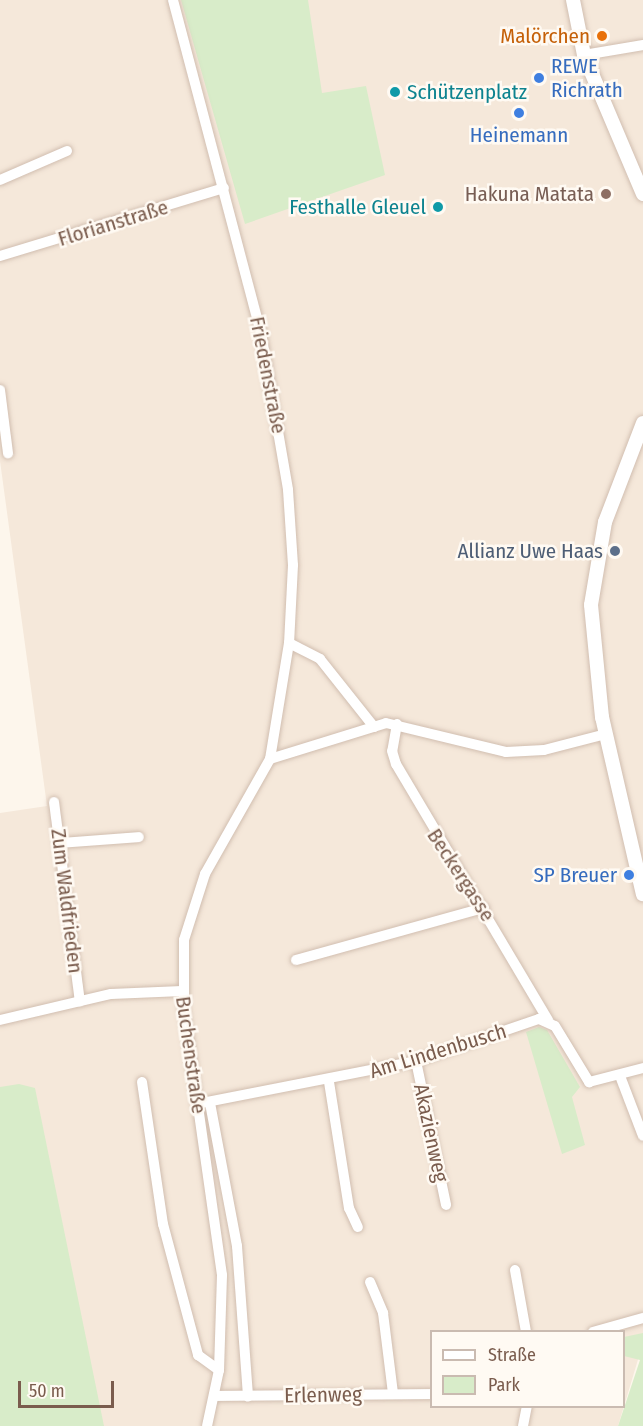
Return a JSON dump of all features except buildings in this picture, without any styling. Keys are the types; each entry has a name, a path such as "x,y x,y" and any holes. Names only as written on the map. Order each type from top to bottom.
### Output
{"street":[{"name":"Friedenstraße","path":"173,0 225,188 261,333 288,490 293,565 289,643 270,759"},
{"path":"573,0 584,55 643,194"},
{"path":"584,55 643,45"},
{"path":"0,180 67,151"},
{"name":"Florianstraße","path":"0,256 225,188"},
{"path":"0,390 8,453"},
{"path":"643,423 605,522 592,578 606,734 643,894"},
{"path":"289,643 320,659 374,727"},
{"path":"270,759 374,727 397,724 506,752 544,750 606,734"},
{"name":"Beckergasse","path":"397,724 392,751 396,764 424,818 484,908 548,1020"},
{"name":"Buchenstraße","path":"207,1426 219,1370 221,1266 182,991 184,940 205,874 270,759"},
{"name":"Zum Waldfrieden","path":"54,802 80,1001"},
{"path":"60,843 140,837"},
{"path":"296,960 484,908"},
{"path":"0,1020 124,992 182,991"},
{"path":"548,1020 589,1082 620,1076 643,1068"},
{"name":"Am Lindenbusch","path":"197,1104 328,1082 416,1061 548,1020"},
{"name":"Akazienweg","path":"416,1061 446,1205"},
{"path":"620,1076 643,1136"},
{"path":"328,1082 349,1208 358,1227"},
{"path":"142,1083 163,1224 198,1355 219,1370"},
{"name":"Buchenstraße","path":"210,1103 238,1256 248,1397"},
{"path":"515,1270 526,1330"},
{"path":"370,1282 383,1313 393,1393"},
{"path":"600,1330 643,1318"},
{"name":"Erlenweg","path":"215,1396 430,1394"},
{"path":"523,1426 527,1408"}],"shaded area":[{"path":"0,0 643,0 643,1343 625,1403 625,1330 430,1330 430,1408 623,1408 618,1426 0,1426 0,813 47,806 0,461"}],"green space":[{"path":"181,0 308,0 322,93 366,86 385,175 245,224"},
{"path":"539,1027 547,1030 580,1087 572,1097 585,1145 562,1154 526,1032"},
{"path":"19,1084 35,1088 104,1426 0,1426 0,1087"},
{"path":"643,1333 643,1426 618,1426 640,1360 625,1356 625,1337"}],"place":[{"name":"Malörchen","path":"602,36"},
{"name":"REWE Richrath","path":"539,78"},
{"name":"Schützenplatz","path":"395,92"},
{"name":"Heinemann","path":"519,113"},
{"name":"Hakuna Matata","path":"606,194"},
{"name":"Festhalle Gleuel","path":"438,207"},
{"name":"Allianz Uwe Haas","path":"615,551"},
{"name":"SP Breuer","path":"629,875"}]}
